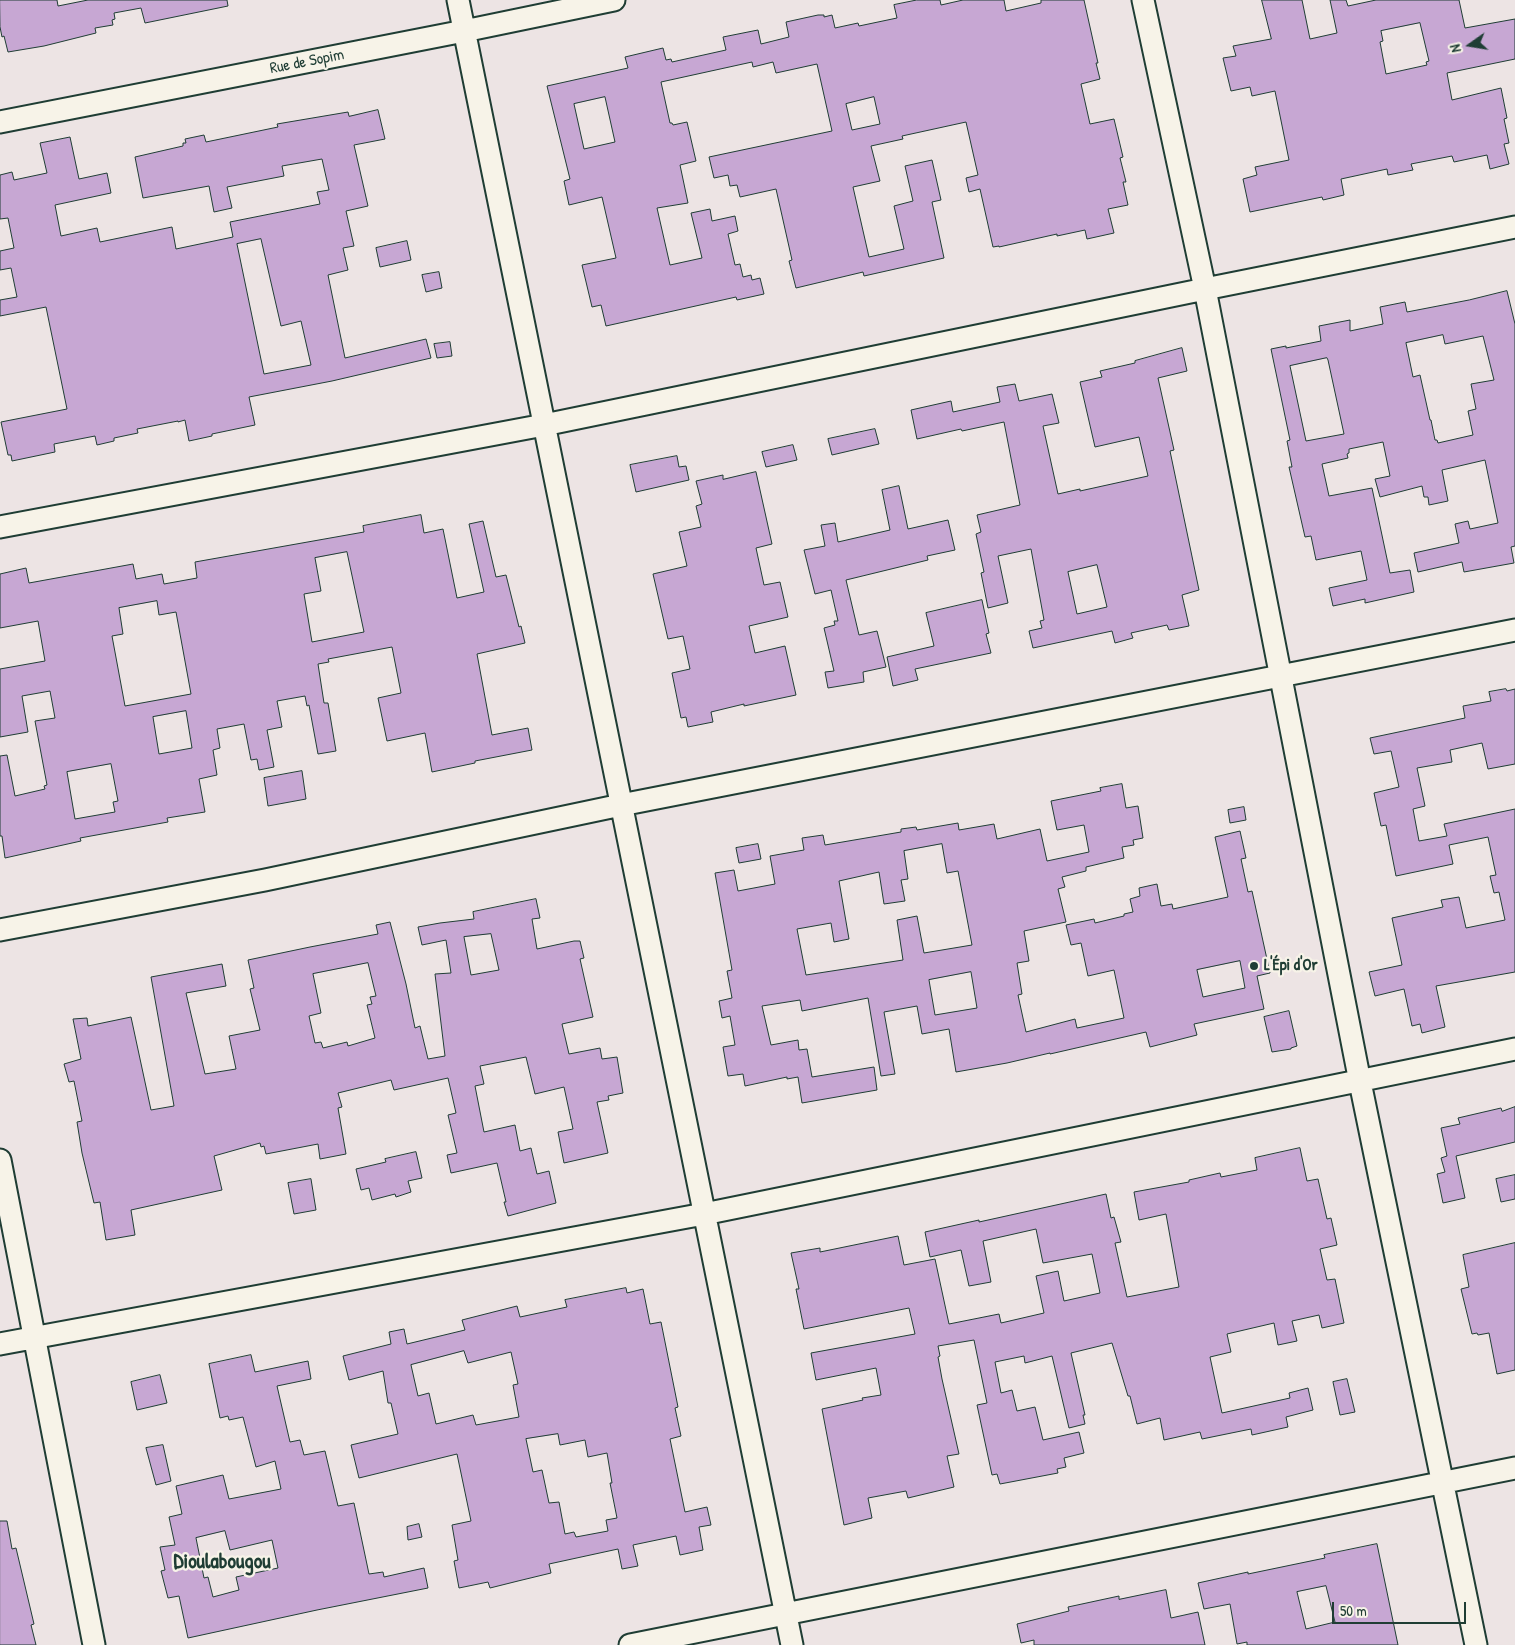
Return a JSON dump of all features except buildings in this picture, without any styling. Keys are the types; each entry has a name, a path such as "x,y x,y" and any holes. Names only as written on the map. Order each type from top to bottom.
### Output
{"street":[{"path":"458,0 792,1645"},
{"name":"Rue de Sopim","path":"0,122 614,0"},
{"path":"1143,0 1205,289 1360,1082 1476,1645"},
{"path":"0,527 544,425 1515,227"},
{"path":"0,930 266,880 621,805 1515,630"},
{"path":"0,1344 704,1214 1515,1049"},
{"path":"0,1160 94,1645"},
{"path":"630,1645 1515,1468"}],"place":[{"name":"L'Épi d'Or","path":"1254,966"}],"district":[{"name":"Dioulabougou","path":"222,1562"}]}
